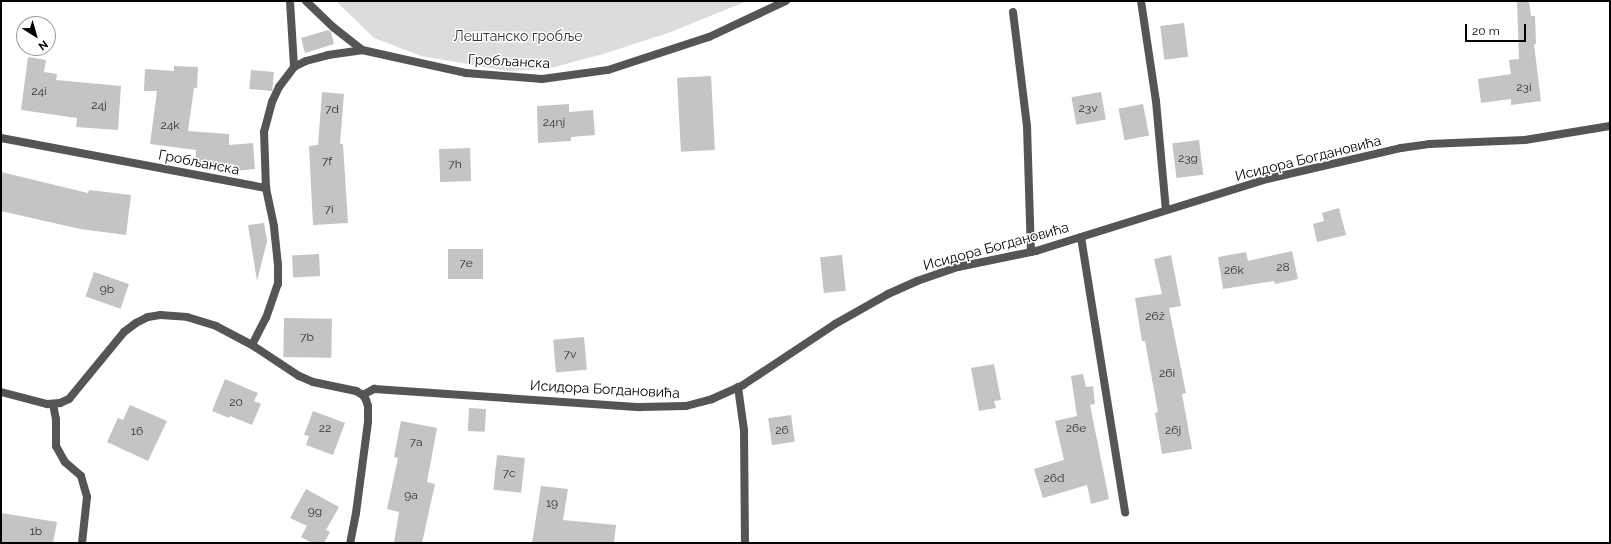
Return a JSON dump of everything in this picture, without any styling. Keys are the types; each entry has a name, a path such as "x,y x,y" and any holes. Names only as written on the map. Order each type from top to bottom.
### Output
{"street":[{"path":"252,345 266,318 278,284 278,265 274,226 266,188 264,132 272,102 279,88 294,67 290,1"},
{"path":"306,1 333,27 362,50"},
{"name":"Гробљанска","path":"294,67 306,61 321,57 362,50 466,73 542,79 608,70 709,37 786,1"},
{"path":"1141,1 1156,101 1166,210"},
{"path":"1013,12 1027,126 1031,252"},
{"name":"Исидора Богдановића","path":"363,395 374,389 640,407 686,406 712,398 738,387 835,324 888,294 917,281 958,267 1031,252 1267,178 1401,148 1429,144 1525,140 1610,126"},
{"name":"Гробљанска","path":"1,138 266,188"},
{"path":"1081,237 1124,513"},
{"path":"1,392 53,404 69,399 124,332 136,323 148,317 160,315 187,317 216,326 252,345 299,376 313,382 356,391 363,395 368,406 368,422 356,513 350,543"},
{"path":"738,387 744,430 745,543"},
{"path":"53,404 56,420 56,446 65,462 81,476 88,497 82,543"}],"green space":[{"name":"Лештанско гробље","path":"336,1 747,1 671,32 603,54 547,69 508,71 421,56 374,38"}],"building":[{"path":"1517,1 1529,1 1531,16 1535,16 1536,44 1534,44 1541,101 1511,105 1511,99 1481,103 1478,79 1511,74 1509,60 1519,59"},
{"path":"1184,23 1188,57 1164,60 1160,26"},
{"path":"328,30 331,32 334,44 305,53 301,38"},
{"path":"28,57 46,60 44,72 57,74 56,80 121,86 118,130 76,127 77,118 21,110"},
{"path":"174,66 198,67 197,88 194,88 188,131 229,134 229,145 253,143 255,169 235,171 235,169 195,167 196,150 150,144 157,91 144,91 145,69 174,71"},
{"path":"251,70 274,72 272,91 249,89"},
{"path":"711,76 715,150 681,152 677,78"},
{"path":"322,92 344,94 340,144 343,144 348,223 313,225 309,146 318,145"},
{"path":"1101,92 1106,120 1076,125 1071,97"},
{"path":"569,104 569,112 593,110 595,135 571,137 571,141 538,143 537,106"},
{"path":"1143,104 1149,135 1125,140 1118,109"},
{"path":"1199,140 1203,175 1176,178 1172,143"},
{"path":"470,148 471,181 440,182 439,149"},
{"path":"1,172 88,193 89,190 131,195 126,235 80,229 1,211"},
{"path":"1339,208 1346,235 1317,242 1313,224 1324,221 1322,213"},
{"path":"264,223 267,241 257,281 248,225"},
{"path":"448,249 483,249 483,279 448,279"},
{"path":"1292,251 1298,279 1275,284 1274,281 1223,289 1218,257 1246,252 1248,261"},
{"path":"319,254 320,276 293,277 292,255"},
{"path":"842,255 846,291 824,293 820,257"},
{"path":"1171,255 1181,306 1169,308 1186,393 1182,394 1192,449 1162,454 1155,413 1158,412 1145,341 1142,341 1135,298 1162,294 1154,259"},
{"path":"94,272 129,284 121,309 86,297"},
{"path":"284,318 332,319 331,358 283,357"},
{"path":"584,337 587,370 556,373 553,340"},
{"path":"994,364 1001,400 994,401 996,408 979,411 971,368"},
{"path":"1083,374 1086,387 1093,386 1095,404 1090,405 1109,499 1091,504 1087,485 1043,498 1034,469 1064,460 1055,421 1077,416 1071,376"},
{"path":"225,379 258,393 254,401 261,404 252,425 230,416 229,418 212,411"},
{"path":"130,405 167,421 148,461 107,442 118,418 123,420"},
{"path":"469,408 486,409 485,432 468,431"},
{"path":"313,411 345,423 333,455 306,445 309,436 304,435"},
{"path":"791,415 795,442 772,445 768,418"},
{"path":"401,421 437,428 427,482 435,484 422,543 394,543 399,512 387,509 398,458 394,457"},
{"path":"497,455 525,458 521,493 493,490"},
{"path":"541,486 568,489 563,520 616,525 614,543 532,543"},
{"path":"306,489 339,507 326,530 330,532 324,543 312,543 301,537 307,526 290,518"},
{"path":"1,513 57,522 53,543 1,543"}]}
